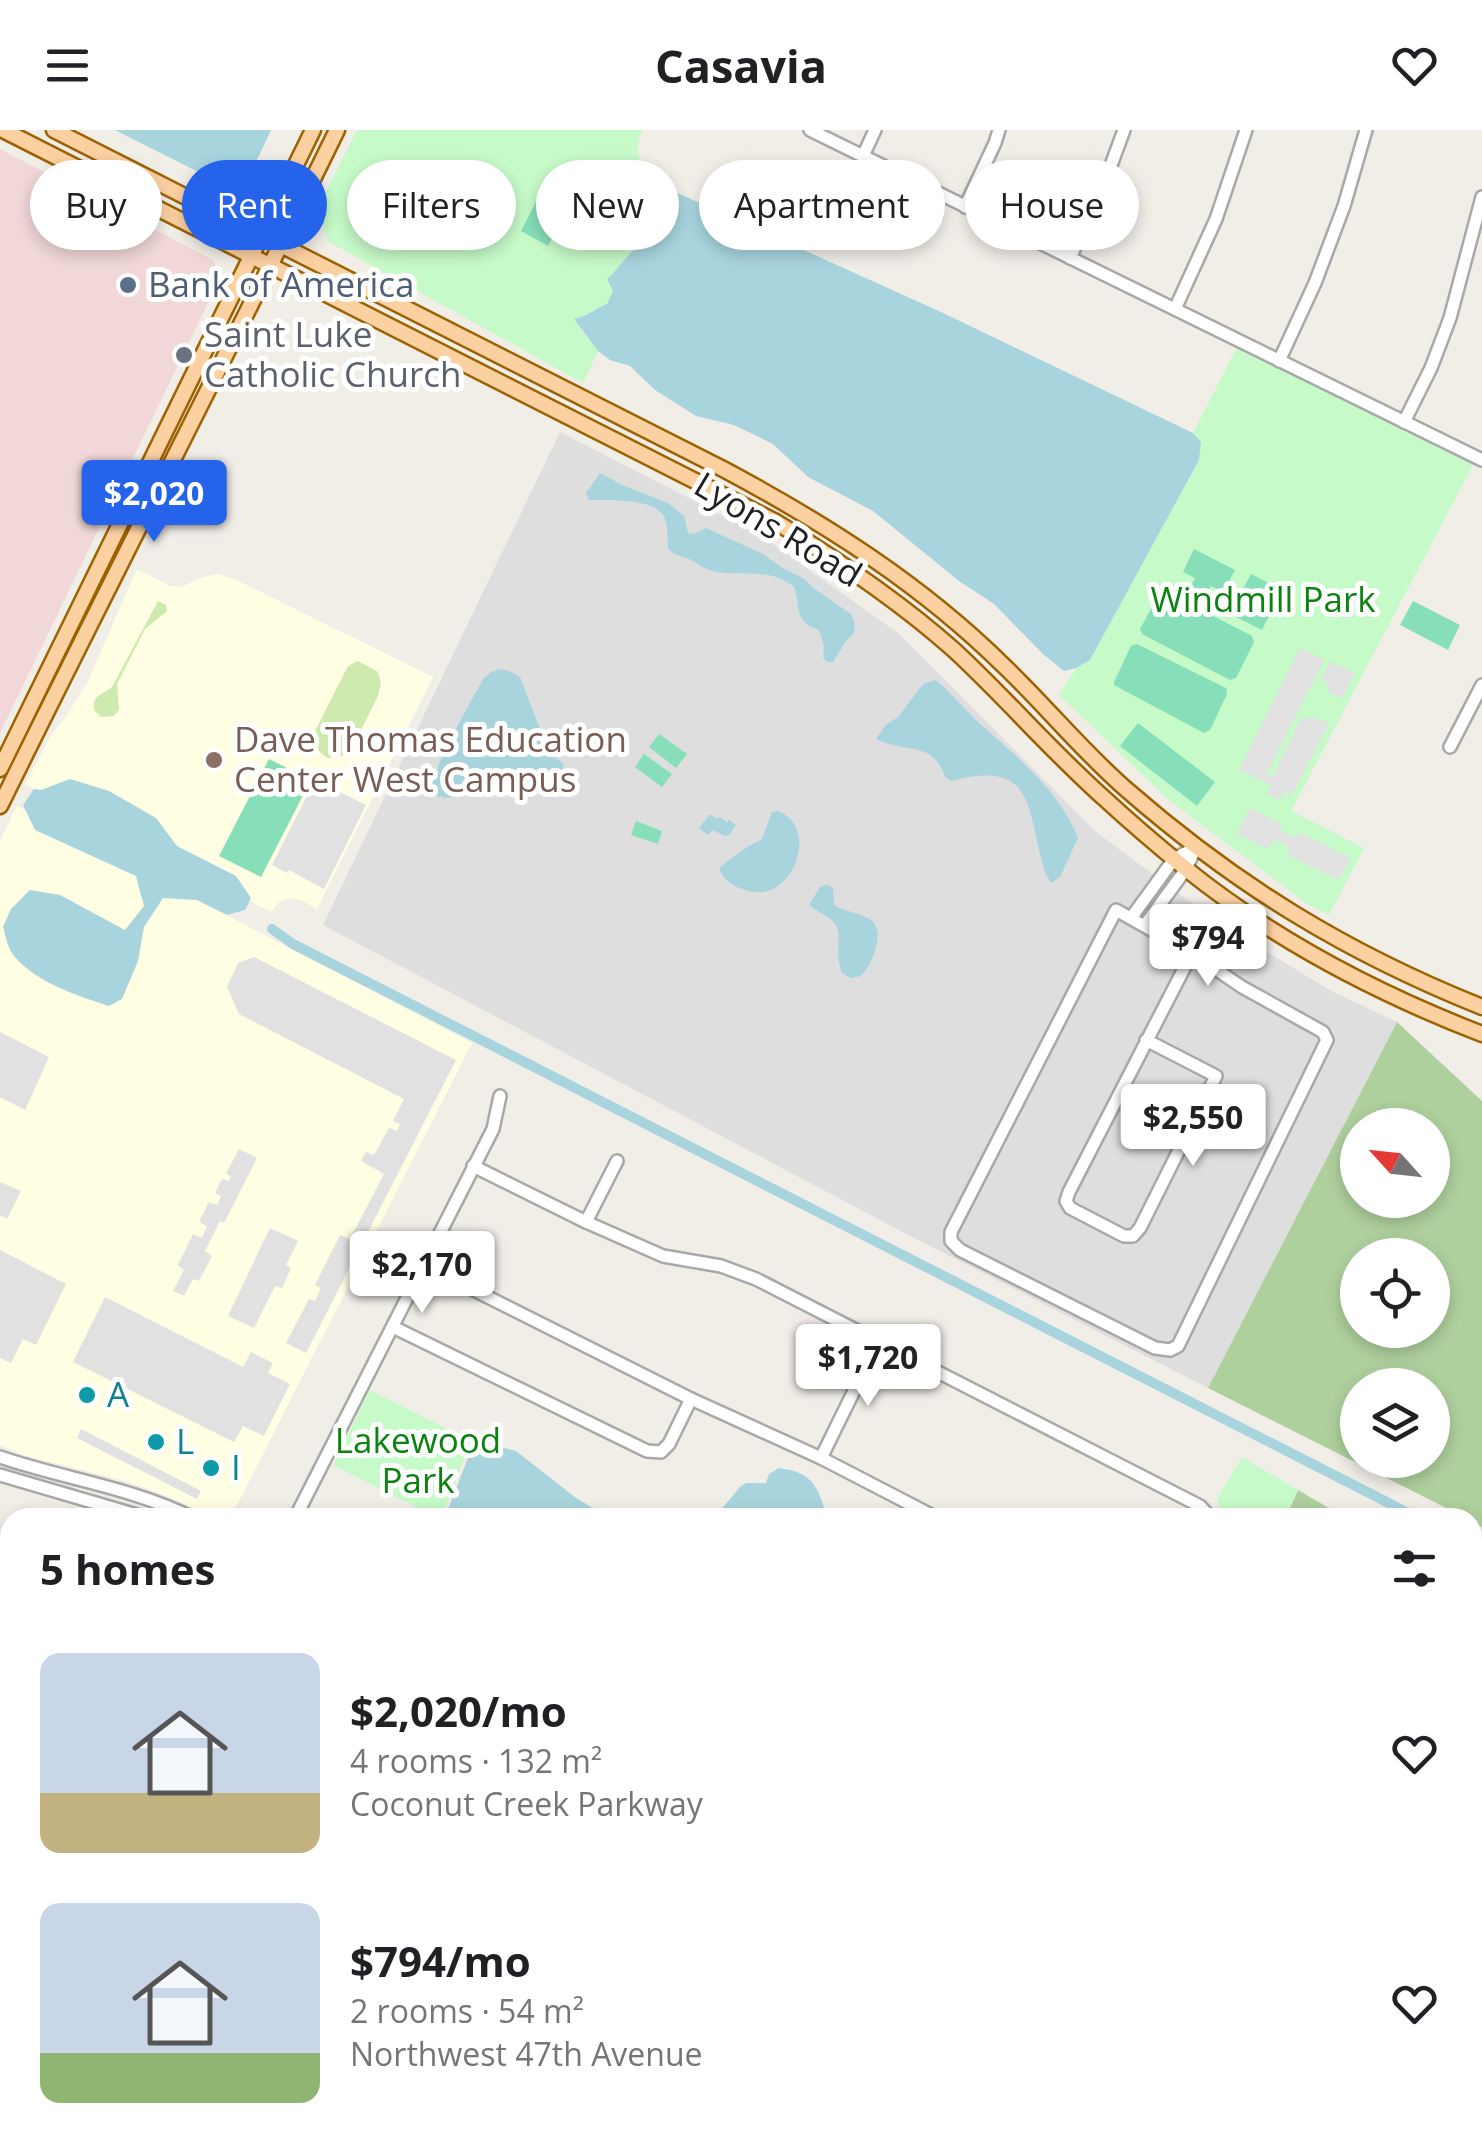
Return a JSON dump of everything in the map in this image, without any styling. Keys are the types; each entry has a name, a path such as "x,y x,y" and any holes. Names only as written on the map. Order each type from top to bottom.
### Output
{"main road":[{"name":"Lyons Road","path":"3,130 776,522 828,554 951,648 1005,697 1104,799 1244,912 1309,953 1385,993 1482,1034"},
{"name":"Lyons Road","path":"54,130 182,195"},
{"path":"299,160 313,130"},
{"path":"322,160 336,130"},
{"path":"0,770 255,250"},
{"path":"0,806 278,250"},
{"name":"Lyons Road","path":"291,250 725,470 849,541 970,634 1124,788 1196,847 1269,900 1342,943 1482,1007"}],"street":[{"path":"810,130 965,207"},
{"path":"863,156 875,130"},
{"path":"988,160 999,130"},
{"path":"1070,258 1124,130"},
{"path":"1175,309 1216,219 1246,130"},
{"path":"1279,360 1321,268 1366,130"},
{"path":"1404,422 1450,318 1482,197"},
{"path":"1054,250 1482,460"},
{"path":"1450,748 1482,685"},
{"path":"1131,918 1196,847"},
{"path":"1145,925 1180,864"},
{"path":"1116,910 1192,953 1242,987 1323,1032 1327,1040 1178,1346 1170,1350 1154,1348 960,1250 951,1241 952,1232 1116,910"},
{"path":"1146,1040 1216,1076 1140,1228 1132,1236 1124,1236 1070,1208 1066,1201 1146,1040 1192,953"},
{"path":"300,1508 493,1129 500,1096"},
{"path":"586,1222 616,1161"},
{"path":"473,1166 663,1256 721,1266 756,1279 1202,1508"},
{"path":"424,1265 918,1508"},
{"path":"393,1327 647,1451 661,1452 669,1444 691,1399"},
{"path":"820,1458 878,1342"},
{"path":"0,1456 108,1485 170,1508"},
{"path":"0,1475 113,1508"}],"shaded area":[{"path":"0,149 30,165 30,250 162,250 162,233 182,244 182,250 194,250 213,260 221,276 0,733"},
{"path":"560,432 759,534 898,633 1096,832 1216,921 1333,992 1397,1022 1353,1108 1340,1108 1340,1132 1208,1388 895,1228 323,925"},
{"name":"Dave Thomas Education Center West Campus","path":"137,569 170,586 182,587 218,574 234,579 433,677 317,909 290,898 279,902 271,912 25,784 50,737 88,681"},
{"path":"1300,648 1324,660 1267,773 1273,776 1301,718 1329,723 1292,795 1285,792 1280,800 1267,794 1271,785 1239,770"},
{"path":"1330,662 1355,673 1342,698 1329,693 1327,683 1321,679"},
{"path":"315,780 366,805 324,889 272,865"},
{"path":"17,806 472,1043 236,1508 192,1508 129,1482 23,1455 0,1445 0,841"},
{"path":"1250,808 1281,824 1281,831 1295,838 1299,832 1350,858 1339,880 1287,855 1290,848 1274,839 1268,849 1237,834"},
{"path":"254,957 456,1060 306,1353 286,1343 309,1299 315,1301 321,1288 315,1285 340,1235 350,1239 384,1174 361,1161 366,1152 374,1155 389,1128 397,1131 400,1124 393,1121 404,1099 239,1014 227,987 238,963"},
{"path":"0,1032 49,1057 25,1110 0,1097"},
{"path":"239,1149 257,1158 205,1251 212,1256 199,1281 193,1279 184,1296 173,1291 184,1270 178,1265 193,1234 202,1238 207,1226 199,1222 209,1202 217,1205 221,1196 215,1193 222,1179 229,1181 231,1176 226,1174"},
{"path":"0,1182 21,1191 7,1219 0,1215"},
{"path":"270,1228 298,1241 286,1265 291,1268 282,1288 275,1286 254,1328 228,1316"},
{"path":"0,1250 66,1284 36,1345 23,1339 11,1363 0,1358"},
{"path":"105,1297 243,1367 251,1352 273,1363 268,1373 290,1384 264,1436 243,1426 234,1442 73,1362"},
{"path":"81,1429 201,1491 197,1499 77,1438"}],"green space":[{"path":"357,130 643,130 638,147 641,160 536,160 536,250 634,250 607,279 613,291 607,304 591,314 581,330 598,351 583,383 329,242 327,189"},
{"path":"536,202 536,239 521,231"},
{"name":"Windmill Park","path":"1237,347 1475,461 1291,811 1364,848 1329,915 1306,903 1170,801 1059,695 1076,668 1090,660 1199,460 1201,442 1193,433"},
{"path":"1194,549 1235,570 1223,592 1211,586 1202,603 1187,594 1195,578 1183,572"},
{"path":"1251,574 1282,590 1262,630 1230,614"},
{"path":"1165,591 1252,636 1254,642 1236,678 1230,680 1142,634 1140,629 1159,594"},
{"path":"158,601 166,605 167,611 145,629 117,684 119,709 114,716 101,717 95,711 96,699 112,687"},
{"path":"1413,601 1460,625 1448,650 1400,625"},
{"path":"1137,644 1226,688 1227,694 1210,730 1204,733 1114,685 1131,646"},
{"path":"358,661 378,672 378,696 352,748 345,755 328,758 316,746 316,729 347,668"},
{"path":"1138,723 1215,782 1197,806 1120,746"},
{"path":"659,734 687,754 676,768 649,747"},
{"path":"644,754 672,774 662,787 635,767"},
{"path":"269,759 311,780 261,877 219,856"},
{"path":"636,821 662,831 658,844 631,835"},
{"path":"1397,1022 1482,1101 1482,1508 1446,1508 1387,1478 1450,1478 1450,1368 1340,1368 1340,1455 1208,1388 1340,1132 1340,1218 1450,1218 1450,1108 1353,1108"},
{"name":"Lakewood Park","path":"370,1390 471,1441 445,1508 418,1508 333,1465"},
{"path":"1242,1457 1298,1490 1290,1508 1220,1508 1217,1499"},
{"path":"1298,1490 1329,1508 1290,1508"}],"water":[{"path":"115,130 271,130 256,160 182,160 182,164"},
{"path":"679,194 699,203 699,250 804,250 1193,433 1201,442 1199,460 1090,660 1064,671 994,604 959,581 873,511 808,477 773,444 734,425 696,416 655,390 630,366 610,360 598,351 574,319 607,304 613,291 607,279 634,250 679,250"},
{"path":"600,473 668,503 684,516 688,533 706,528 763,554 804,579 851,614 854,633 833,662 827,662 819,630 805,623 799,613 794,587 767,575 713,571 673,553 668,549 665,519 657,509 628,501 589,500 586,493"},
{"path":"499,669 520,677 545,742 553,756 563,763 560,782 553,792 496,788 452,798 432,793 437,769 483,679"},
{"path":"936,680 1039,779 1061,806 1078,838 1060,877 1051,883 1030,810 1014,783 979,776 951,781 925,752 876,739 923,684"},
{"path":"70,779 109,791 156,818 177,846 236,876 251,898 245,910 227,915 197,900 163,898 144,927 138,961 122,999 109,1006 59,988 35,974 13,954 3,927 11,909 30,890 60,895 125,930 144,906 136,876 35,830 23,805 34,789"},
{"path":"778,811 791,820 798,833 799,848 787,878 775,888 760,892 731,883 719,868 762,839 772,812"},
{"path":"710,814 736,825 730,834 725,836 712,830 708,835 699,828"},
{"path":"827,884 833,888 834,905 866,917 876,928 875,950 861,976 851,978 842,973 836,925 809,905 820,887"},
{"path":"478,1441 516,1451 593,1508 448,1508"},
{"path":"779,1468 807,1477 824,1508 722,1508 740,1487 746,1483 766,1483 769,1474"}],"waterway":[{"path":"272,929 293,944 1398,1508"}],"place":[{"name":"Bank of America","path":"128,285"},
{"name":"Saint Luke Catholic Church","path":"184,355"},
{"name":"Dave Thomas Education Center West Campus","path":"214,760"},
{"name":"A","path":"87,1395"},
{"name":"L","path":"156,1442"},
{"name":"I","path":"211,1468"}]}
